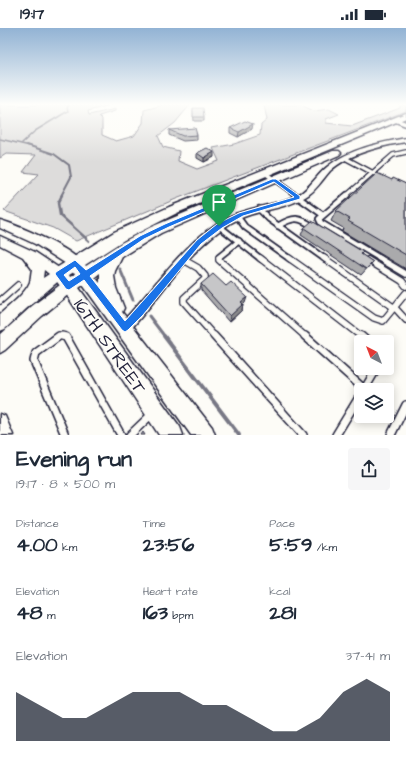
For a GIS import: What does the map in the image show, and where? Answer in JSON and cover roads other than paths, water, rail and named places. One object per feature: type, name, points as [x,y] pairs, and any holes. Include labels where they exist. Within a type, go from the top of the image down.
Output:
[{"type":"main road","points":[[80,269],[167,225],[270,176],[386,124]]},
{"type":"main road","points":[[64,280],[146,222],[406,124]]},
{"type":"main road","points":[[123,324],[106,281],[106,274],[110,264],[126,247]]},
{"type":"main road","name":"16TH STREET","points":[[80,269],[123,324],[204,435]]},
{"type":"main road","name":"16TH STREET","points":[[64,280],[172,435]]},
{"type":"street","points":[[123,324],[140,312],[199,242],[219,226],[237,216],[298,198],[309,191],[330,168],[380,145],[406,140]]},
{"type":"street","name":"16TH STREET","points":[[0,224],[52,247],[80,269]]},
{"type":"street","name":"16TH STREET","points":[[0,240],[38,258],[64,280]]},
{"type":"street","points":[[0,324],[21,304],[36,284],[38,268],[32,258],[14,246]]},
{"type":"street","points":[[21,304],[64,280]]},
{"type":"street","points":[[0,345],[38,311],[64,280]]},
{"type":"street","points":[[0,421],[5,435]]},
{"type":"lane","points":[[406,152],[392,155],[319,219],[321,223],[406,274]]},
{"type":"lane","points":[[347,159],[378,176]]},
{"type":"lane","points":[[270,176],[323,215]]},
{"type":"lane","points":[[259,209],[278,226],[396,308],[406,320]]},
{"type":"lane","points":[[237,216],[245,227],[374,318],[383,321],[396,308],[406,293]]},
{"type":"lane","points":[[278,226],[287,219],[295,217],[321,231]]},
{"type":"lane","points":[[219,226],[359,335]]},
{"type":"lane","points":[[239,241],[221,254],[219,260],[354,383]]},
{"type":"lane","points":[[362,256],[406,286]]},
{"type":"lane","points":[[184,260],[198,268],[205,276],[204,279],[184,298],[184,302],[188,308],[302,435]]},
{"type":"lane","points":[[0,300],[18,285]]},
{"type":"lane","points":[[65,435],[34,361],[36,353],[60,336],[66,337],[121,435]]},
{"type":"lane","points":[[391,435],[406,405]]},
{"type":"lane","points":[[336,435],[354,406]]},
{"type":"lane","points":[[130,435],[155,411]]},
{"type":"waterway","points":[[22,143],[35,131],[47,124]]},
{"type":"waterway","points":[[0,139],[30,146]]},
{"type":"waterway","points":[[30,146],[54,154],[69,165],[71,177],[61,196]]},
{"type":"waterway","points":[[62,195],[58,203],[60,215],[89,241]]},
{"type":"waterway","points":[[120,269],[133,300]]},
{"type":"waterway","points":[[149,316],[165,337]]},
{"type":"waterway","points":[[164,336],[239,435]]}]
